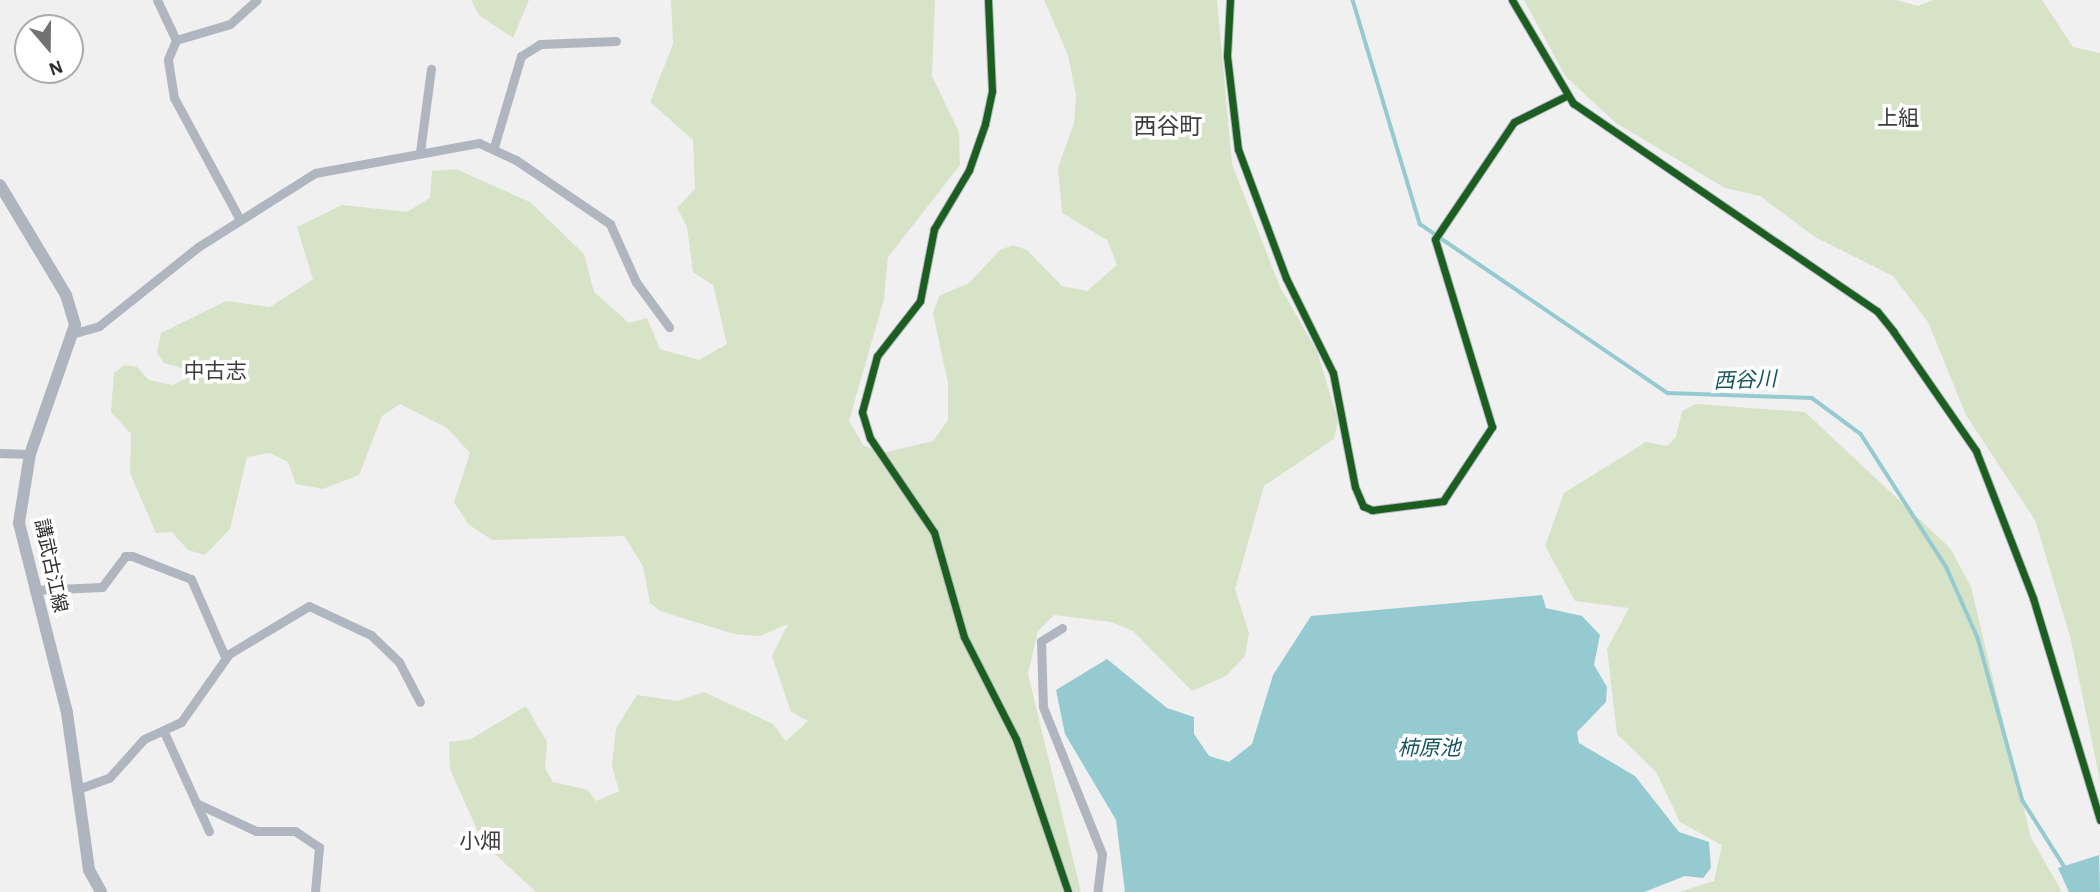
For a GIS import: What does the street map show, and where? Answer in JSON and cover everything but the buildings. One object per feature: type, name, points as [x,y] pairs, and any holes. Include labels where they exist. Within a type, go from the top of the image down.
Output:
[{"type":"main road","points":[[0,185],[66,295],[75,333]]},
{"type":"main road","name":"講武古江線","points":[[75,333],[30,454],[19,502],[34,590],[67,713],[89,870],[101,892]]},
{"type":"street","points":[[157,0],[176,40],[168,59],[174,97],[239,218]]},
{"type":"street","points":[[176,40],[230,24],[257,0]]},
{"type":"street","points":[[988,0],[992,91],[985,124],[970,170],[934,229],[920,301],[877,356],[862,412],[870,439],[934,532],[964,637],[1016,739],[1068,892]]},
{"type":"street","points":[[1230,0],[1227,56],[1238,149],[1286,278],[1333,373],[1355,487],[1372,510],[1443,500],[1492,427],[1437,236],[1514,122],[1566,96]]},
{"type":"street","points":[[1512,0],[1566,96],[1599,126],[1877,311],[1893,331],[1976,451],[2033,598],[2100,820]]},
{"type":"street","points":[[494,146],[521,55],[540,44],[617,41]]},
{"type":"street","points":[[420,152],[431,69]]},
{"type":"street","points":[[75,333],[99,326],[239,218],[315,173],[420,152],[494,146],[610,224],[636,282],[669,327]]},
{"type":"street","points":[[0,453],[30,454]]},
{"type":"street","points":[[34,590],[102,587],[125,556],[132,556],[191,579],[225,657]]},
{"type":"street","points":[[78,789],[109,778],[136,746],[164,732],[196,706],[225,657],[319,606],[385,648],[420,702]]},
{"type":"street","points":[[1062,628],[1039,650],[1043,707],[1102,854],[1097,892]]},
{"type":"street","points":[[164,732],[209,831]]},
{"type":"street","points":[[197,803],[256,831],[286,829],[307,838],[323,856],[315,892]]},
{"type":"green space","points":[[471,0],[529,0],[513,38],[479,15]]},
{"type":"green space","points":[[671,0],[935,0],[932,76],[959,132],[960,165],[888,257],[884,299],[849,421],[864,446],[887,452],[933,441],[948,420],[948,383],[933,314],[939,296],[969,283],[1000,250],[1013,245],[1027,250],[1062,286],[1087,291],[1117,265],[1107,240],[1062,213],[1058,168],[1074,123],[1076,96],[1068,55],[1044,0],[1217,0],[1232,164],[1280,287],[1317,351],[1338,420],[1334,439],[1264,486],[1235,589],[1249,633],[1245,656],[1226,676],[1192,691],[1133,631],[1111,622],[1054,615],[1038,631],[1028,674],[1081,892],[536,892],[483,843],[450,769],[449,742],[471,739],[526,706],[547,742],[545,768],[553,782],[588,790],[596,801],[619,791],[612,766],[616,728],[637,695],[678,701],[704,692],[773,724],[786,741],[808,721],[791,712],[772,656],[788,624],[760,636],[734,634],[660,611],[650,603],[643,566],[624,536],[492,540],[468,524],[454,502],[470,453],[447,428],[400,404],[382,416],[359,475],[323,489],[296,484],[288,462],[270,453],[247,457],[230,529],[205,555],[188,550],[172,532],[156,533],[130,473],[131,434],[111,412],[114,373],[124,365],[137,367],[149,380],[172,385],[199,373],[164,363],[157,353],[161,333],[226,301],[270,307],[313,279],[297,227],[342,205],[407,212],[430,198],[432,171],[456,169],[530,202],[584,254],[594,292],[629,323],[647,318],[660,349],[699,360],[727,344],[713,285],[693,272],[687,227],[677,208],[695,189],[693,140],[650,102],[673,44]]},
{"type":"green space","points":[[1524,0],[1896,0],[1918,6],[1933,0],[2042,0],[2073,47],[2100,53],[2100,781],[2071,640],[2035,520],[1966,415],[1928,322],[1893,276],[1815,237],[1760,196],[1725,188],[1616,123],[1566,77]]},
{"type":"green space","points":[[1696,404],[1805,412],[1950,548],[1971,587],[2031,838],[2062,892],[1679,892],[1714,881],[1722,845],[1680,822],[1656,772],[1617,734],[1607,649],[1629,608],[1575,601],[1545,546],[1564,493],[1646,442],[1667,446],[1676,437],[1682,411]]},
{"type":"water","name":"柿原池","points":[[1542,595],[1546,608],[1582,616],[1600,635],[1594,665],[1607,687],[1606,702],[1577,732],[1579,743],[1635,776],[1679,832],[1709,842],[1711,868],[1703,878],[1685,876],[1644,892],[1125,892],[1116,820],[1065,734],[1056,690],[1107,659],[1167,708],[1194,717],[1194,734],[1209,756],[1229,762],[1252,744],[1273,675],[1311,616]]},
{"type":"water","points":[[2099,855],[2100,892],[2069,892],[2058,868]]},
{"type":"waterway","name":"西谷川","points":[[1353,0],[1420,224],[1668,393],[1812,398],[1861,434],[1947,568],[1978,638],[2023,801],[2066,869]]},
{"type":"cycle path","points":[[988,0],[992,91],[985,124],[969,170],[934,229],[920,301],[877,356],[862,412],[870,438],[934,532],[964,637],[1016,739],[1068,892]]},
{"type":"cycle path","points":[[1230,0],[1227,56],[1238,149],[1286,278],[1333,373],[1355,487],[1363,506],[1372,510],[1443,501],[1492,427],[1435,239],[1514,122],[1566,96]]},
{"type":"cycle path","points":[[1512,0],[1573,103],[1877,311],[1893,331],[1976,451],[2033,598],[2100,820]]},
{"type":"district","name":"上組","points":[[1898,119]]},
{"type":"district","name":"西谷町","points":[[1168,128]]},
{"type":"district","name":"中古志","points":[[215,372]]},
{"type":"district","name":"小畑","points":[[480,842]]}]
